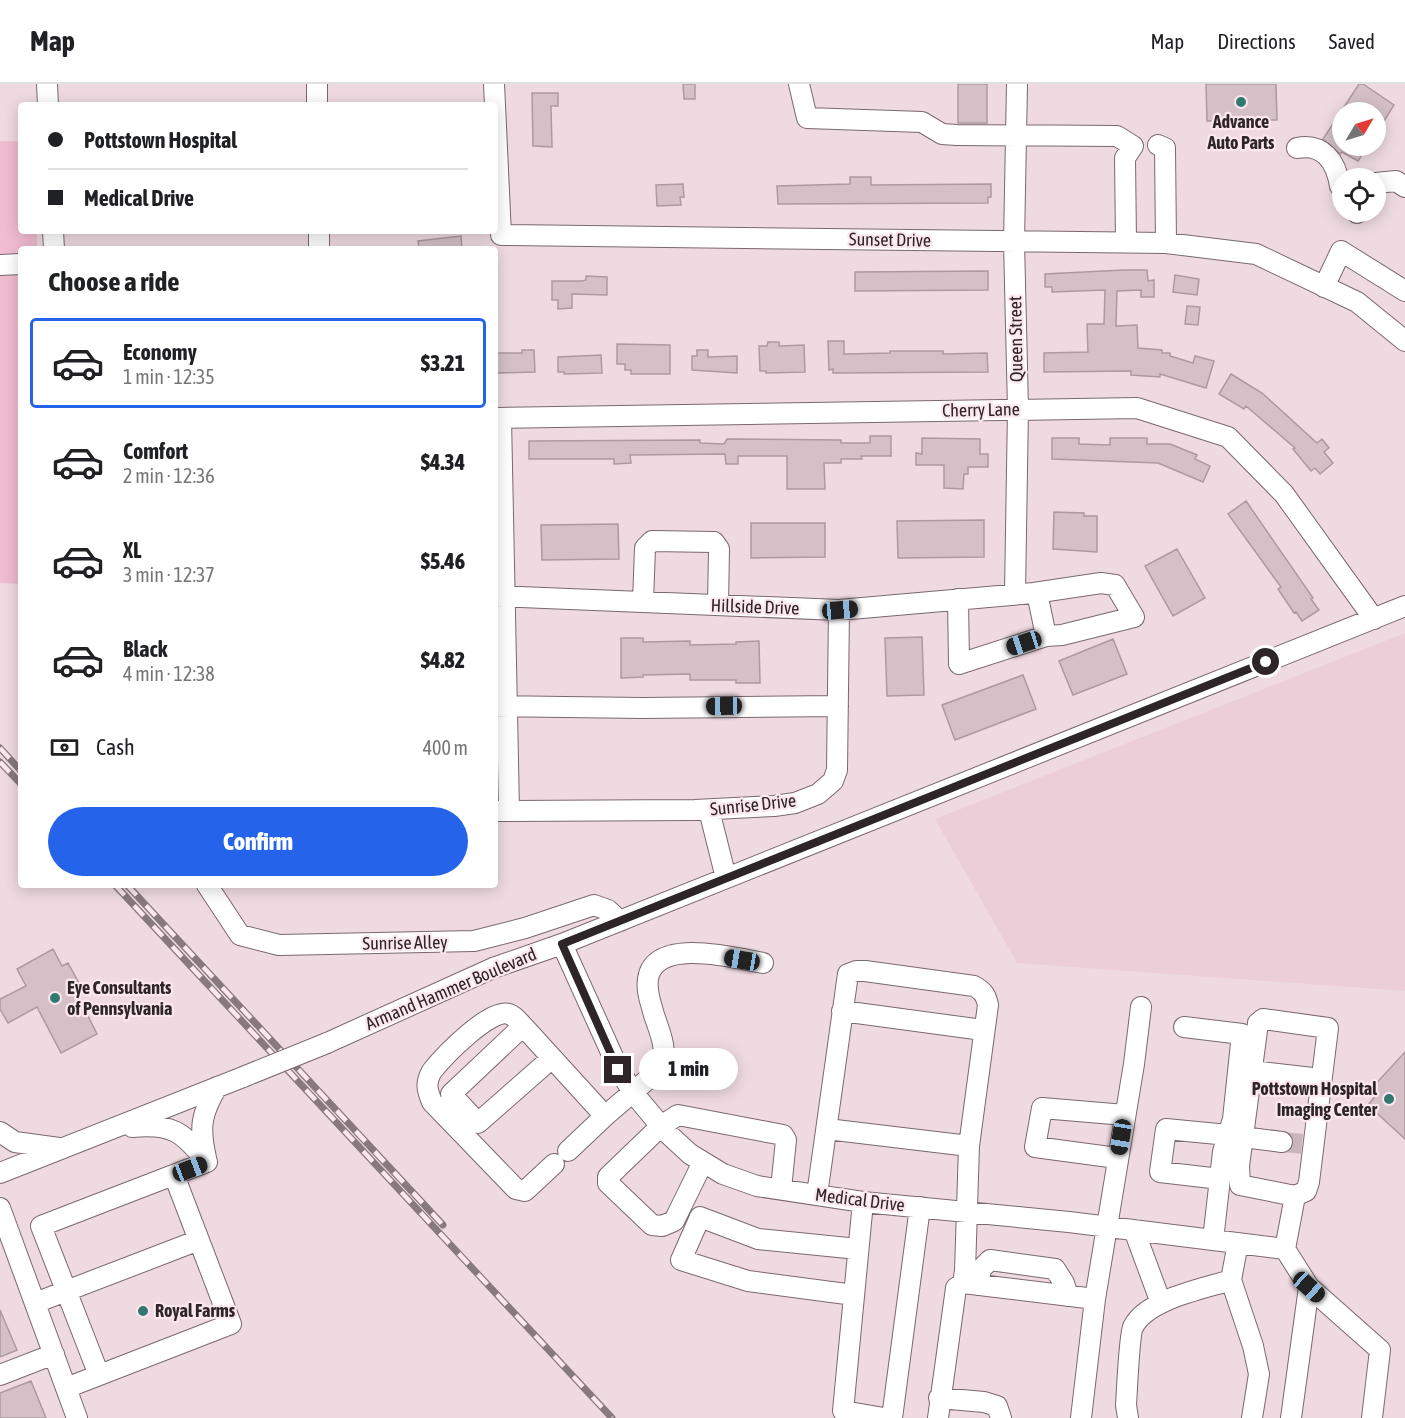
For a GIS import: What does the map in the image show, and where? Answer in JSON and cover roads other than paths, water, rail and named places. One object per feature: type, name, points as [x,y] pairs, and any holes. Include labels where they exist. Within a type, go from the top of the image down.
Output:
[{"type":"street","points":[[47,84],[48,102]]},
{"type":"street","points":[[317,84],[317,102]]},
{"type":"street","name":"Sunset Drive","points":[[495,84],[495,102]]},
{"type":"street","points":[[799,84],[807,118],[922,122],[942,134],[1117,136],[1133,147],[1125,158],[1126,242]]},
{"type":"street","name":"Queen Street","points":[[1015,593],[1018,409],[1014,242],[1017,84]]},
{"type":"street","points":[[1158,145],[1165,148],[1167,162],[1166,243]]},
{"type":"street","points":[[1297,148],[1311,145],[1322,152],[1336,168]]},
{"type":"street","points":[[1386,182],[1396,181],[1405,187]]},
{"type":"street","name":"Sunset Drive","points":[[498,223],[501,235],[1166,243],[1256,254],[1357,302],[1405,341]]},
{"type":"street","points":[[1324,287],[1341,251],[1405,291]]},
{"type":"street","points":[[0,265],[18,264]]},
{"type":"street","name":"Cherry Lane","points":[[498,418],[1137,408],[1228,437],[1284,494],[1374,619]]},
{"type":"street","points":[[498,418],[502,810]]},
{"type":"street","points":[[643,602],[645,549],[648,543],[652,541],[714,542],[719,549],[718,605]]},
{"type":"street","name":"Hillside Drive","points":[[499,596],[840,610],[1015,593],[1037,593],[1101,583],[1115,585],[1134,617],[1062,635],[1047,636]]},
{"type":"street","points":[[958,599],[959,664],[1047,636],[1037,593]]},
{"type":"street","name":"Armand Hammer Boulevard","points":[[0,1173],[327,1043],[471,978],[620,921],[1405,606]]},
{"type":"street","name":"Sunrise Drive","points":[[502,810],[710,810],[795,803],[826,788],[833,781],[837,770],[840,610]]},
{"type":"street","points":[[501,706],[642,708],[838,705]]},
{"type":"street","points":[[710,810],[726,878]]},
{"type":"street","name":"Sunrise Alley","points":[[209,888],[240,935],[279,945],[474,941],[525,928],[594,905],[608,910],[620,921]]},
{"type":"street","name":"Medical Drive","points":[[562,944],[618,1070],[661,1126],[690,1154],[723,1174],[757,1186],[863,1202],[1134,1230],[1285,1249]]},
{"type":"street","points":[[605,1116],[510,1014],[501,1013],[487,1019],[432,1071],[427,1079],[427,1089],[432,1102],[516,1189],[525,1191],[605,1116],[661,1068],[664,1048],[647,991],[651,968],[656,962],[674,955],[693,952],[764,963]]},
{"type":"street","points":[[817,1195],[848,974],[865,971],[974,986],[986,996],[988,1005],[969,1146],[966,1212],[970,1283]]},
{"type":"street","points":[[1081,1418],[1095,1299],[1134,1064],[1141,1007]]},
{"type":"street","points":[[842,1011],[983,1030]]},
{"type":"street","points":[[1184,1026],[1242,1034],[1233,1119],[1236,1136],[1240,1185],[1295,1196],[1306,1191],[1309,1182],[1308,1145],[1322,1079],[1328,1028],[1263,1019],[1258,1023],[1252,1071],[1236,1136],[1223,1152],[1213,1240]]},
{"type":"street","points":[[523,1026],[452,1094],[478,1123],[552,1058]]},
{"type":"street","points":[[1252,1071],[1322,1079]]},
{"type":"street","points":[[207,1162],[200,1132],[205,1107],[217,1087]]},
{"type":"street","points":[[1117,1158],[1035,1146],[1042,1108],[1125,1115]]},
{"type":"street","points":[[703,1162],[674,1221],[662,1226],[652,1225],[608,1183],[608,1177],[661,1126],[678,1115],[783,1135],[786,1140],[781,1189]]},
{"type":"street","points":[[111,1129],[156,1125],[187,1137],[207,1162]]},
{"type":"street","points":[[1220,1179],[1160,1172],[1166,1129],[1282,1142]]},
{"type":"street","points":[[827,1130],[969,1146]]},
{"type":"street","points":[[0,1132],[15,1142],[62,1149]]},
{"type":"street","points":[[99,1375],[41,1226],[207,1162]]},
{"type":"street","points":[[66,1388],[231,1324],[174,1175]]},
{"type":"street","points":[[1295,1196],[1285,1249],[1309,1287],[1380,1350],[1372,1418]]},
{"type":"street","points":[[863,1202],[843,1411],[884,1418]]},
{"type":"street","points":[[892,1418],[920,1207]]},
{"type":"street","points":[[0,1208],[77,1418]]},
{"type":"street","points":[[854,1295],[748,1281],[681,1260],[699,1217],[758,1239],[858,1250]]},
{"type":"street","points":[[1134,1230],[1161,1303]]},
{"type":"street","points":[[35,1303],[199,1240]]},
{"type":"street","points":[[1238,1243],[1231,1280],[1253,1346],[1259,1374],[1252,1418]]},
{"type":"street","points":[[1128,1418],[1126,1405],[1132,1328],[1149,1309],[1161,1303],[1231,1280]]},
{"type":"street","points":[[938,1418],[956,1288],[970,1283],[1095,1299]]},
{"type":"street","points":[[1291,1418],[1309,1287]]},
{"type":"street","points":[[0,1375],[54,1354]]},
{"type":"street","points":[[939,1398],[984,1402],[997,1406],[1000,1418]]},
{"type":"tunnel","points":[[1282,1142],[1303,1144]]},
{"type":"railway","points":[[0,748],[18,768]]},
{"type":"railway","points":[[0,762],[18,781]]},
{"type":"railway","points":[[118,888],[612,1418]]},
{"type":"railway","points":[[130,888],[443,1225]]},
{"type":"place","name":"Advance Auto Parts","points":[[1241,102]]},
{"type":"place","name":"Eye Consultants of Pennsylvania","points":[[55,998]]},
{"type":"place","name":"Pottstown Hospital Imaging Center","points":[[1389,1099]]},
{"type":"place","name":"Royal Farms","points":[[143,1311]]}]
